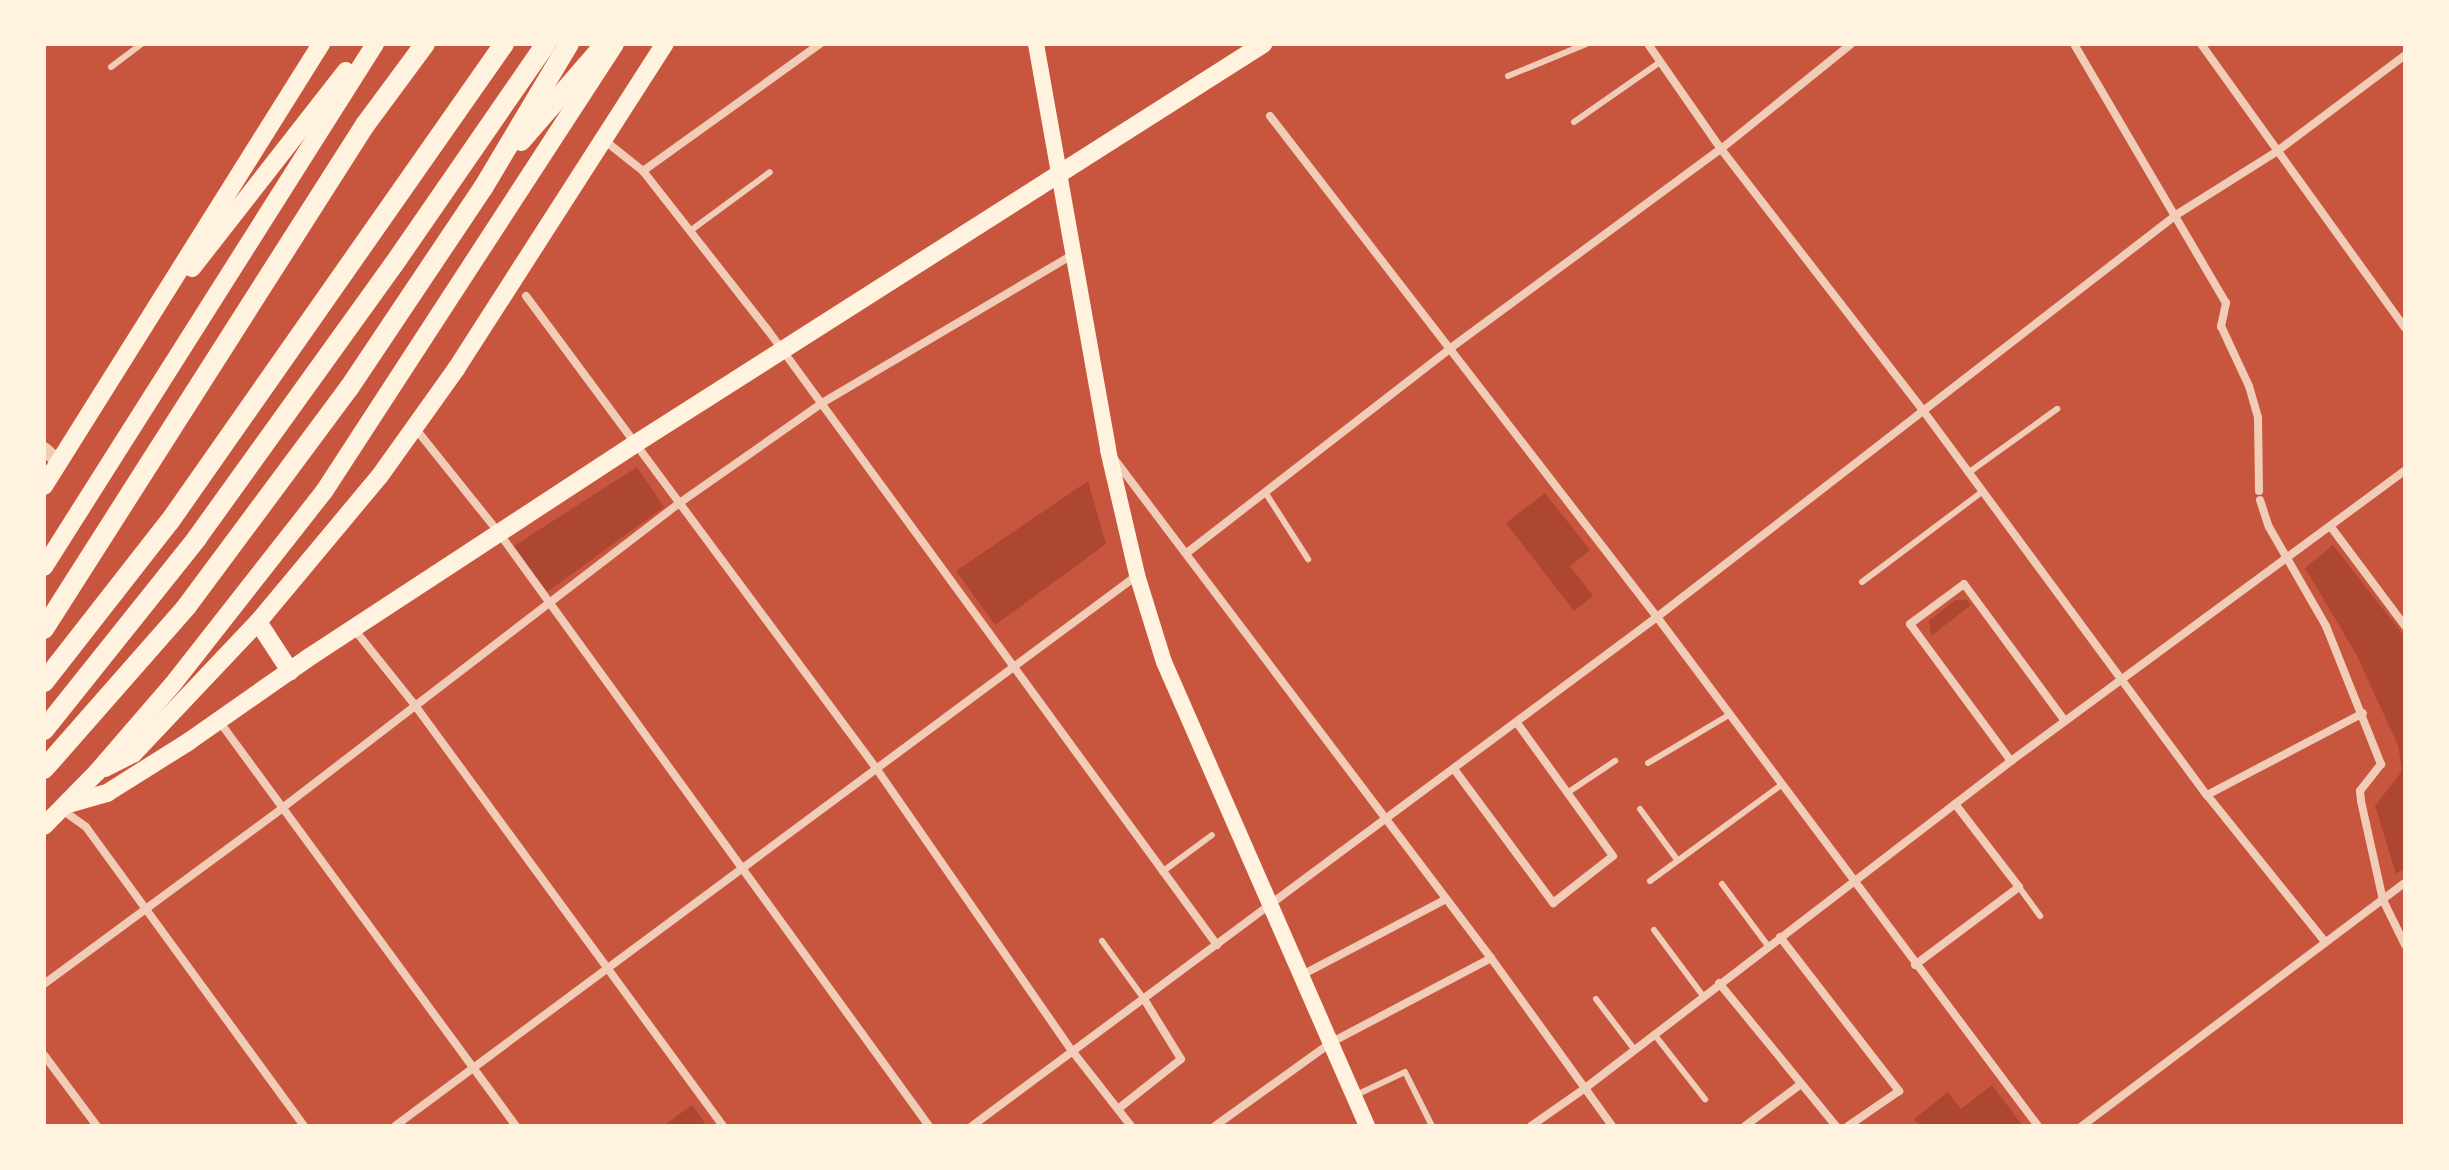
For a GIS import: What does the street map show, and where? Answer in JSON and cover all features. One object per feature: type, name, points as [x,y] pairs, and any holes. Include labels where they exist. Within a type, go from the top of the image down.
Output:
[{"type":"highway","points":[[44,629],[365,125],[425,44]]},
{"type":"highway","points":[[44,682],[170,521],[504,44]]},
{"type":"highway","points":[[44,730],[197,538],[394,264],[546,44]]},
{"type":"highway","points":[[44,769],[187,606],[349,388],[483,188],[569,44]]},
{"type":"highway","points":[[483,188],[605,44]]},
{"type":"main road","points":[[44,486],[321,44]]},
{"type":"main road","points":[[133,342],[368,44]]},
{"type":"main road","points":[[44,567],[375,44]]},
{"type":"main road","points":[[44,826],[97,772],[230,614],[351,455],[615,44]]},
{"type":"main road","points":[[97,772],[133,754],[258,622],[379,477],[456,369],[665,44]]},
{"type":"main road","points":[[1036,44],[1060,174],[1071,256],[1108,450],[1137,575],[1164,662],[1367,1126]]},
{"type":"main road","points":[[65,807],[107,793],[635,444],[1263,44]]},
{"type":"main road","points":[[258,622],[290,671]]},
{"type":"street","points":[[643,171],[820,44]]},
{"type":"street","points":[[1648,44],[1721,149],[1922,409],[2207,795],[2325,942]]},
{"type":"street","points":[[1188,552],[1448,350],[1721,149],[1851,44]]},
{"type":"street","points":[[2074,44],[2226,303],[2221,326],[2249,386],[2258,418],[2259,496],[2269,527],[2326,626],[2381,764],[2360,791],[2383,900],[2405,945]]},
{"type":"street","points":[[2201,44],[2405,328]]},
{"type":"street","points":[[972,1126],[1517,723],[2176,215],[2276,152],[2405,55]]},
{"type":"street","points":[[1270,116],[1657,617],[1852,882],[2038,1126]]},
{"type":"street","points":[[604,140],[643,171],[782,350],[1217,945]]},
{"type":"street","points":[[44,984],[281,809],[678,504],[822,403],[1071,256]]},
{"type":"street","points":[[526,296],[876,768],[1073,1052],[1131,1126]]},
{"type":"street","points":[[414,427],[499,533],[929,1126]]},
{"type":"street","points":[[44,449],[60,463]]},
{"type":"street","points":[[1108,450],[1188,552],[1491,958],[1612,1126]]},
{"type":"street","points":[[1531,1126],[1584,1089],[2011,761],[2405,471]]},
{"type":"street","points":[[2331,527],[2405,626]]},
{"type":"street","points":[[395,1126],[1137,575]]},
{"type":"street","points":[[2011,761],[1910,624],[1964,584],[2065,721]]},
{"type":"street","points":[[354,629],[414,704],[723,1126]]},
{"type":"street","points":[[2207,795],[2363,713]]},
{"type":"street","points":[[219,721],[516,1126]]},
{"type":"street","points":[[1454,769],[1553,903],[1613,856],[1517,723]]},
{"type":"street","points":[[1915,965],[2019,887],[1955,804]]},
{"type":"street","points":[[65,807],[86,827],[304,1126]]},
{"type":"street","points":[[2082,1126],[2405,883]]},
{"type":"street","points":[[1302,975],[1446,899]]},
{"type":"street","points":[[1780,937],[1899,1091],[1848,1126]]},
{"type":"street","points":[[1215,1126],[1332,1042],[1491,958]]},
{"type":"street","points":[[1719,983],[1836,1126]]},
{"type":"street","points":[[1118,1109],[1181,1059],[1144,999]]},
{"type":"street","points":[[44,1055],[97,1126]]},
{"type":"street","points":[[1745,1126],[1801,1084]]},
{"type":"lane","points":[[111,67],[141,44]]},
{"type":"lane","points":[[1508,76],[1586,44]]},
{"type":"lane","points":[[1574,122],[1660,62]]},
{"type":"lane","points":[[690,231],[770,172]]},
{"type":"lane","points":[[1968,473],[2057,409]]},
{"type":"lane","points":[[1265,492],[1308,559]]},
{"type":"lane","points":[[1862,582],[1982,492]]},
{"type":"lane","points":[[1648,763],[1729,715]]},
{"type":"lane","points":[[1567,793],[1615,761]]},
{"type":"lane","points":[[1650,881],[1781,785]]},
{"type":"lane","points":[[1640,809],[1678,861]]},
{"type":"lane","points":[[1162,872],[1212,835]]},
{"type":"lane","points":[[1722,884],[1768,946]]},
{"type":"lane","points":[[2019,887],[2040,916]]},
{"type":"lane","points":[[1654,930],[1703,996]]},
{"type":"lane","points":[[1102,941],[1144,999]]},
{"type":"lane","points":[[1596,999],[1634,1049]]},
{"type":"lane","points":[[1654,1034],[1705,1099]]},
{"type":"lane","points":[[1354,1096],[1405,1072],[1432,1126]]},
{"type":"shaded area","points":[[637,467],[664,507],[547,592],[514,546]]},
{"type":"shaded area","points":[[1088,481],[1106,544],[995,625],[956,571]]},
{"type":"shaded area","points":[[1545,493],[1590,550],[1570,566],[1593,596],[1574,611],[1506,523]]},
{"type":"shaded area","points":[[2333,545],[2405,637],[2405,867],[2396,874],[2375,806],[2402,771],[2398,745],[2356,654],[2305,568]]},
{"type":"shaded area","points":[[1955,600],[1967,600],[1971,605],[1931,636],[1929,621]]},
{"type":"shaded area","points":[[1992,1085],[2023,1126],[1920,1126],[1914,1119],[1948,1092],[1961,1109]]},
{"type":"shaded area","points":[[692,1105],[707,1126],[663,1126]]}]
